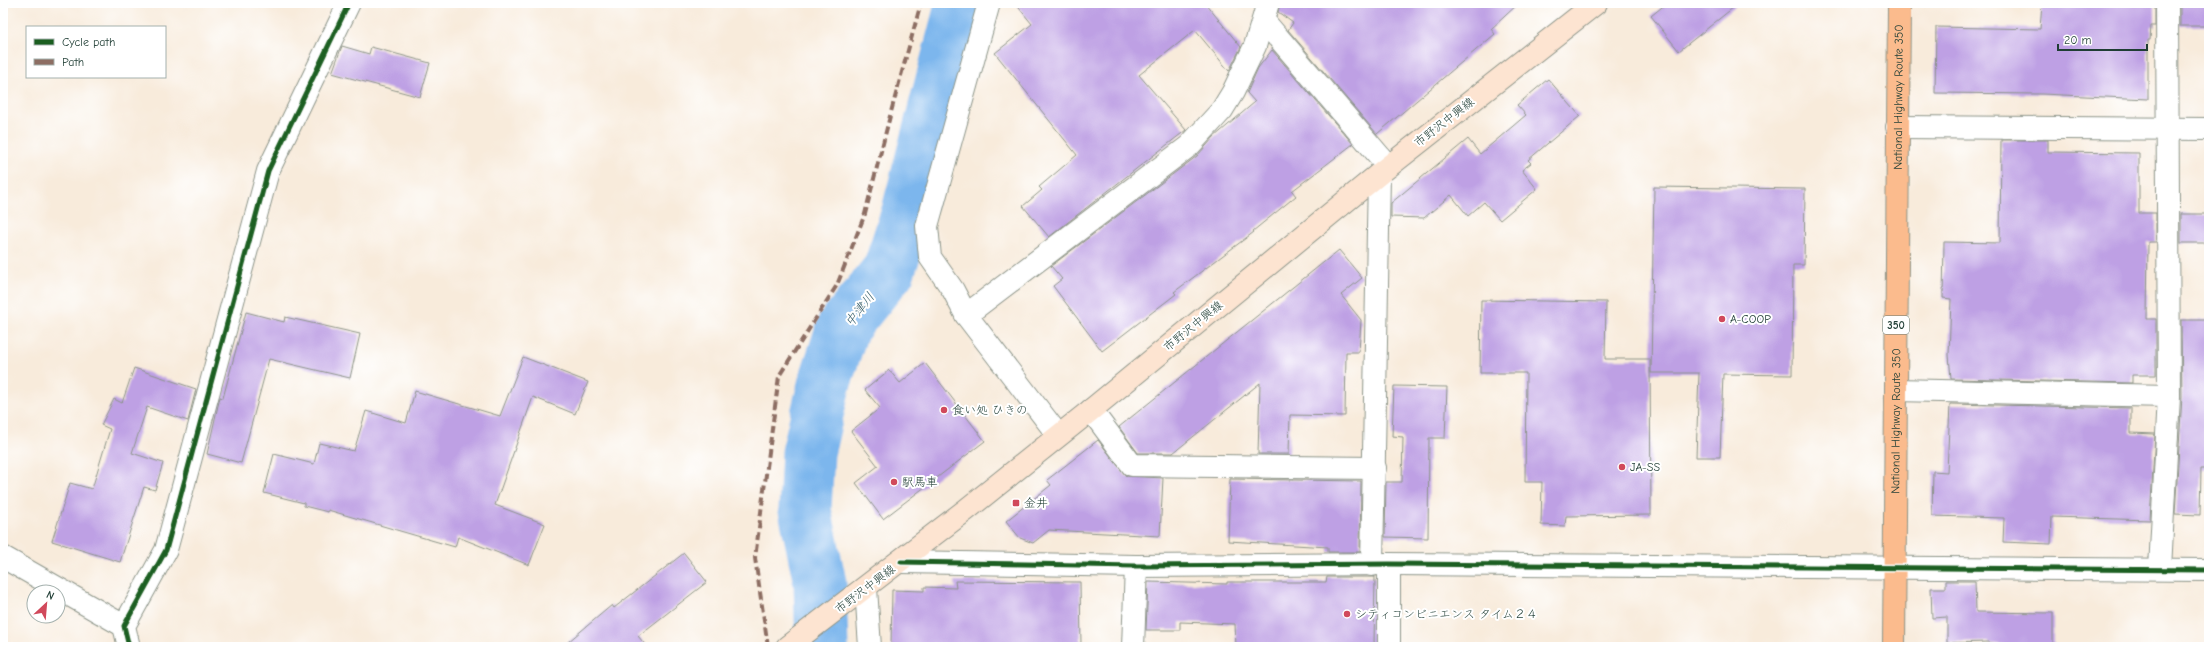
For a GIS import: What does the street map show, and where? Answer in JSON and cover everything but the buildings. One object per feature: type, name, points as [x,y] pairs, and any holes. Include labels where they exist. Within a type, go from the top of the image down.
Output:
[{"type":"highway","name":"National Highway Route 350","points":[[1894,647],[1899,3]]},
{"type":"main road","name":"市野沢中興線","points":[[788,647],[901,562],[1058,435],[1092,410],[1383,170],[1596,3]]},
{"type":"street","points":[[128,647],[124,626],[166,550],[268,171],[349,3]]},
{"type":"street","points":[[989,3],[927,226],[930,257],[953,290],[966,315],[1058,435]]},
{"type":"street","points":[[2160,569],[2169,396],[2167,3]]},
{"type":"street","points":[[966,315],[1189,146],[1222,110],[1255,46],[1266,12]]},
{"type":"street","points":[[1266,12],[1383,170],[1375,468],[1380,565],[1389,647]]},
{"type":"street","points":[[1897,127],[2209,129]]},
{"type":"street","points":[[1896,390],[2169,396]]},
{"type":"street","points":[[1092,410],[1132,465],[1375,468]]},
{"type":"street","points":[[3,557],[124,626]]},
{"type":"street","points":[[901,562],[1136,566],[1894,566],[2209,570]]},
{"type":"street","points":[[1133,647],[1136,566]]},
{"type":"street","points":[[866,588],[870,647]]},
{"type":"waterway","name":"中津川","points":[[822,647],[820,583],[805,510],[808,453],[824,385],[843,327],[889,270],[908,211],[962,3]]},
{"type":"marked path","points":[[768,647],[755,558],[779,376],[837,285],[865,214],[921,3]]},
{"type":"cycle path","points":[[129,647],[124,626],[166,550],[268,171],[349,3]]},
{"type":"cycle path","points":[[901,562],[1136,566],[1389,564],[2209,570]]},
{"type":"place","name":"A-COOP","points":[[1722,319]]},
{"type":"place","name":"食い処 ひきの","points":[[944,410]]},
{"type":"place","name":"JA-SS","points":[[1622,467]]},
{"type":"place","name":"駅馬車","points":[[894,482]]},
{"type":"place","name":"金井","points":[[1016,503]]},
{"type":"place","name":"シティコンビニエンス タイム２４","points":[[1347,614]]}]
